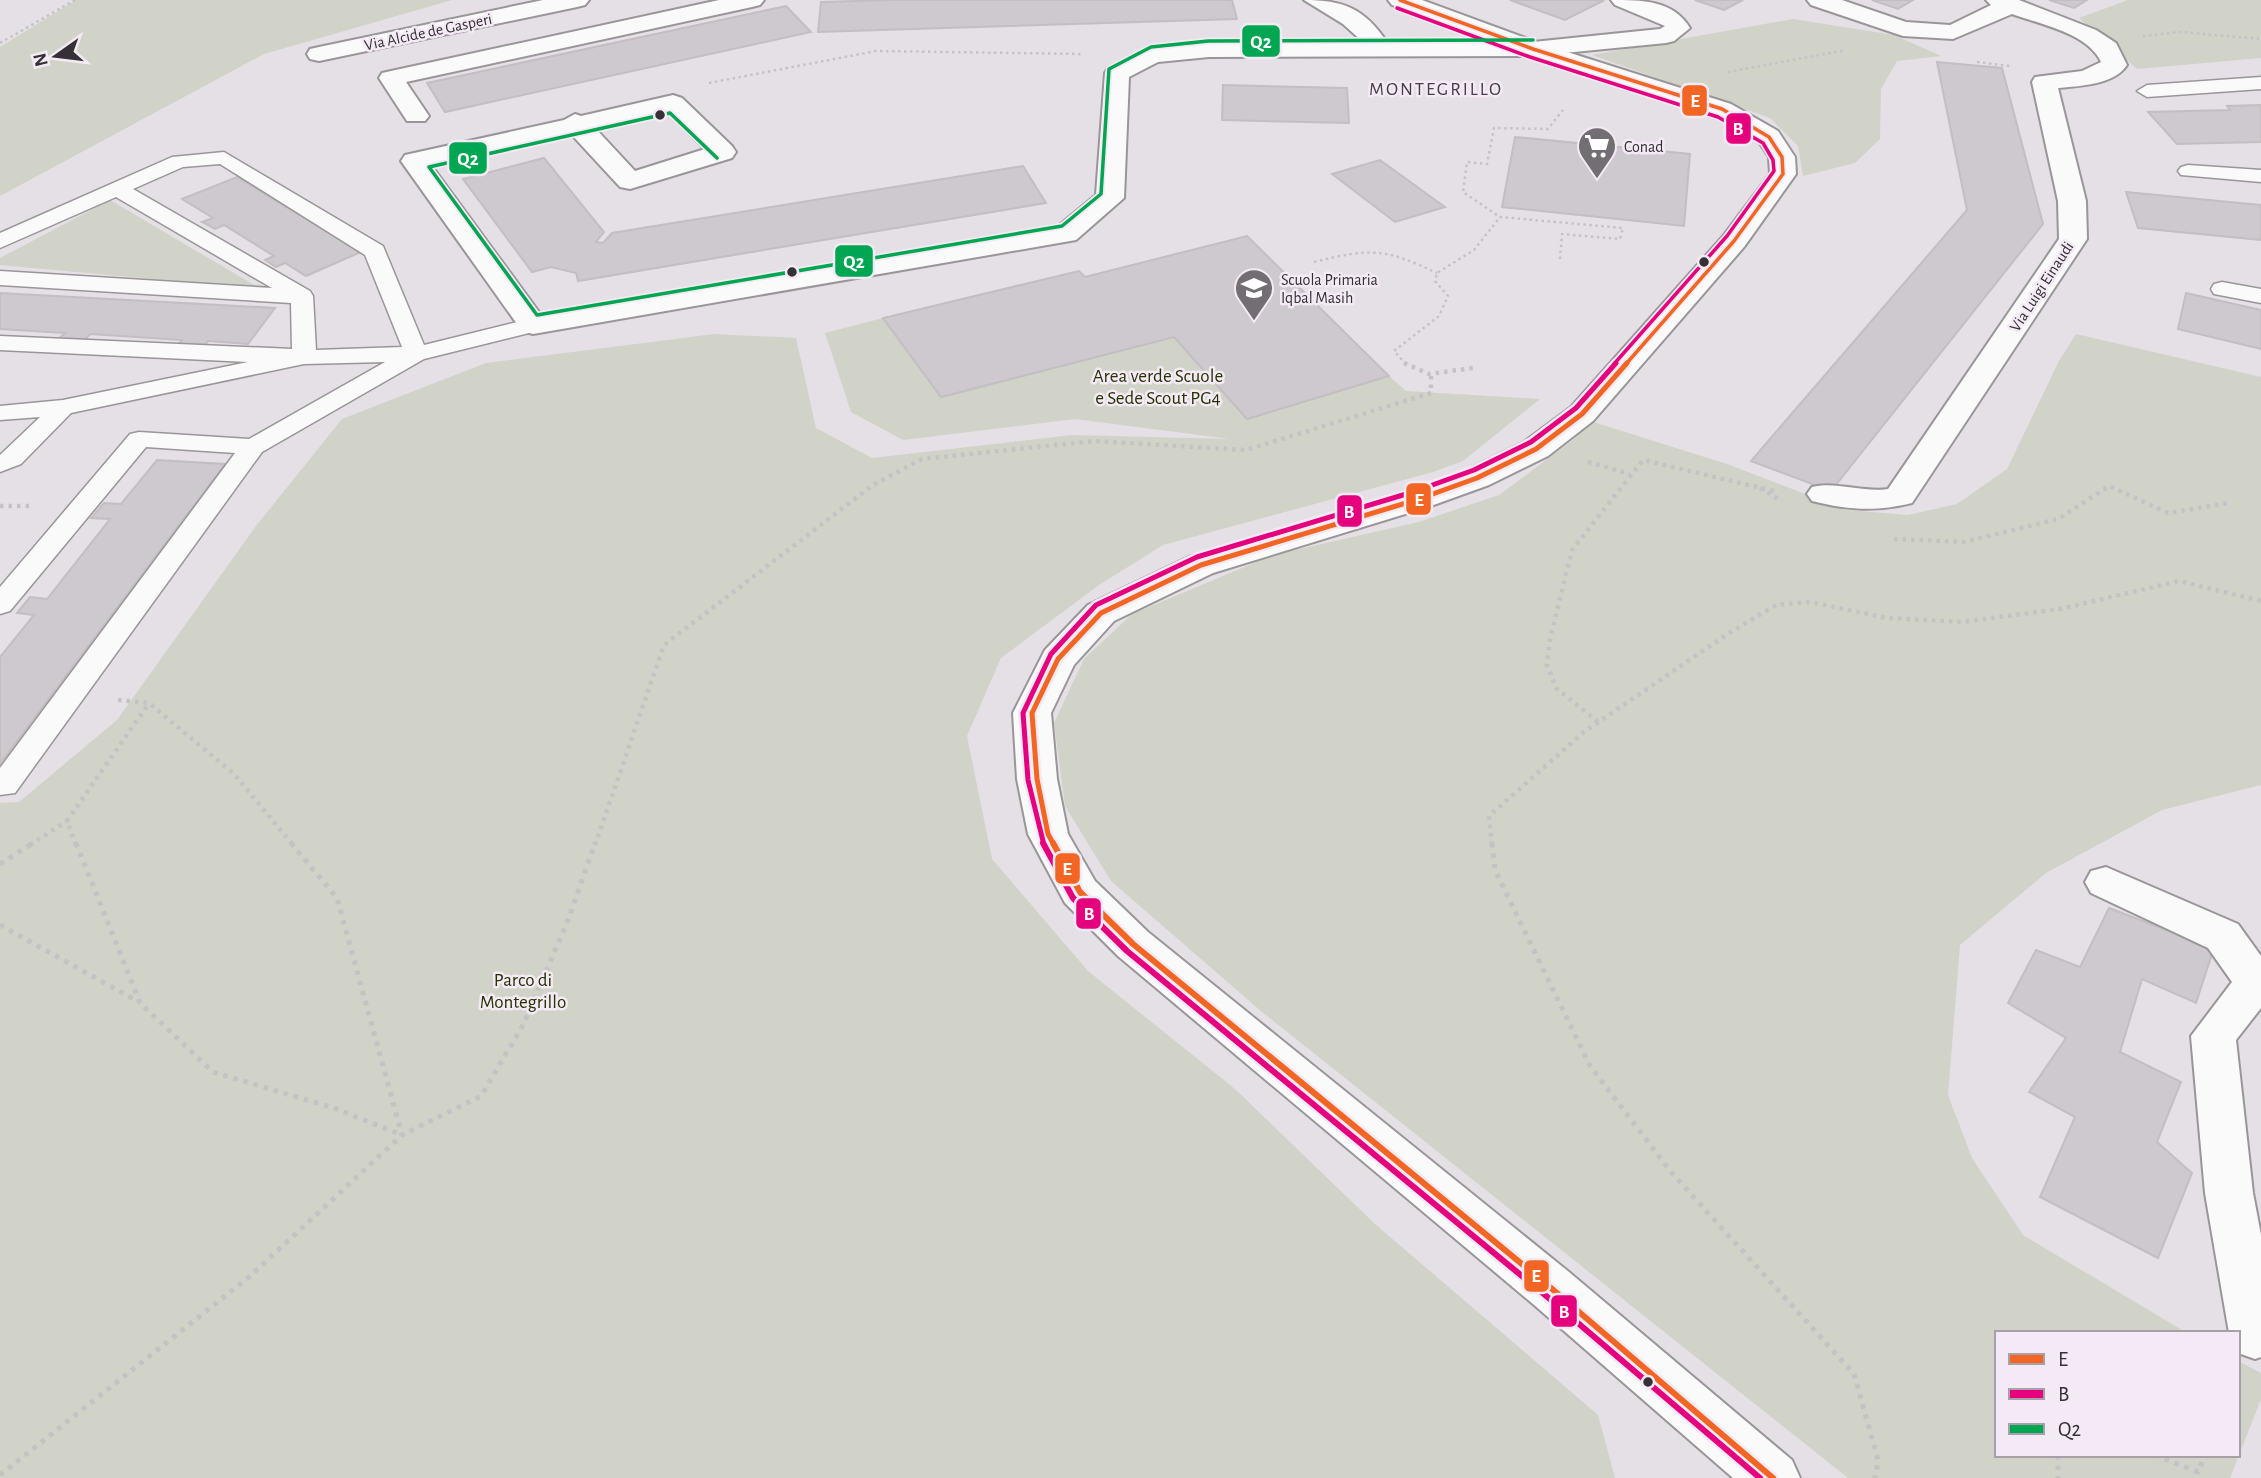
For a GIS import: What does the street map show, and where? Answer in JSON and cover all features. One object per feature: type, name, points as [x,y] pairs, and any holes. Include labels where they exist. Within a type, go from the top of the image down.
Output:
[{"type":"street","name":"Via Alcide de Gasperi","points":[[319,54],[577,0]]},
{"type":"street","points":[[416,116],[391,78],[751,0]]},
{"type":"street","points":[[1316,0],[1339,11],[1372,35],[1379,49]]},
{"type":"street","points":[[1400,0],[1533,49],[1722,109],[1769,137],[1782,156],[1783,174],[1734,241],[1582,414],[1536,449],[1477,478],[1416,500],[1201,565],[1101,613],[1058,659],[1032,713],[1037,779],[1048,834],[1080,892],[1133,944],[1551,1288],[1773,1478]]},
{"type":"street","points":[[575,122],[630,181],[723,152],[673,103],[575,122],[414,161],[533,325],[1066,234],[1110,198],[1117,73],[1153,55],[1209,50],[1533,49],[1666,36],[1678,28],[1672,18],[1623,0]]},
{"type":"street","points":[[1819,0],[1903,29],[1953,32],[2005,2],[2088,35],[2107,48]]},
{"type":"street","name":"Via Luigi Einaudi","points":[[1825,494],[1855,502],[1880,502],[1900,496],[2073,239],[2072,201],[2044,82],[2087,78],[2115,65],[2107,48]]},
{"type":"street","points":[[2106,881],[2223,936],[2259,983],[2214,1036],[2229,1193],[2255,1336]]},
{"type":"lane","points":[[2147,91],[2261,83]]},
{"type":"lane","points":[[0,241],[179,162],[224,158],[375,251],[416,354]]},
{"type":"lane","points":[[2188,171],[2261,176]]},
{"type":"lane","points":[[117,189],[302,296]]},
{"type":"lane","points":[[0,278],[302,296]]},
{"type":"lane","points":[[2222,289],[2261,296]]},
{"type":"lane","points":[[302,296],[304,357]]},
{"type":"lane","points":[[0,343],[304,357],[416,354],[533,325]]},
{"type":"lane","points":[[0,784],[4,785],[253,447],[416,354]]},
{"type":"lane","points":[[0,413],[63,407],[304,357]]},
{"type":"lane","points":[[0,464],[12,459],[63,407]]},
{"type":"lane","points":[[0,605],[139,439],[253,447]]},
{"type":"path","points":[[0,43],[75,0]]},
{"type":"path","points":[[2107,48],[2122,38],[2181,32],[2261,39]]},
{"type":"path","points":[[1662,89],[1745,67],[1849,50]]},
{"type":"path","points":[[673,103],[682,88],[876,51],[1153,55]]},
{"type":"path","points":[[1971,61],[2012,66]]},
{"type":"path","points":[[1560,259],[1563,234],[1620,239],[1623,228],[1500,217],[1463,192],[1467,162],[1487,164],[1494,128],[1548,129],[1563,110]]},
{"type":"path","points":[[1473,368],[1431,376],[1403,365],[1394,351],[1439,316],[1448,296],[1435,281],[1437,273],[1475,250],[1500,217]]},
{"type":"path","points":[[1314,262],[1368,248],[1389,250],[1437,273]]},
{"type":"path","points":[[0,1475],[248,1277],[402,1135],[481,1096],[523,1025],[569,918],[664,645],[873,485],[922,459],[1094,441],[1246,450],[1431,393],[1431,376]]},
{"type":"path","points":[[1598,722],[1556,688],[1546,665],[1572,550],[1614,493],[1643,460],[1782,493],[1825,494]]},
{"type":"path","points":[[1886,539],[1964,542],[2058,519],[2109,486],[2168,513],[2229,503]]},
{"type":"path","points":[[1760,488],[1791,506]]},
{"type":"path","points":[[1875,1478],[1878,1460],[1854,1374],[1671,1172],[1590,1066],[1495,870],[1489,816],[1598,722],[1726,635],[1776,605],[1810,601],[1887,618],[1962,622],[2060,609],[2179,581],[2261,601]]},
{"type":"path","points":[[0,864],[67,821],[149,704],[234,774],[337,898],[402,1135]]},
{"type":"path","points":[[67,821],[139,1003]]},
{"type":"path","points":[[0,926],[139,1003],[213,1072],[334,1108],[402,1135]]},
{"type":"path","points":[[2058,1457],[2058,1478]]},
{"type":"path","points":[[2160,1457],[2198,1472],[2204,1457]]},
{"type":"green space","points":[[76,0],[452,0],[264,54],[0,196],[0,47]]},
{"type":"green space","points":[[2128,0],[2261,0],[2261,58],[2137,69],[2079,18]]},
{"type":"green space","points":[[1793,19],[1894,35],[1941,56],[1897,61],[1881,89],[1880,139],[1855,163],[1803,176],[1798,146],[1770,118],[1592,55]]},
{"type":"green space","points":[[110,200],[261,289],[0,265],[0,258]]},
{"type":"green space","name":"Parco di Montegrillo","points":[[883,318],[941,397],[1174,337],[1248,418],[1389,376],[1406,391],[1540,399],[1463,461],[1433,472],[1163,545],[1099,585],[1001,658],[967,736],[992,859],[1088,971],[1235,1089],[1375,1224],[1598,1415],[1615,1478],[0,1478],[0,803],[19,802],[117,720],[256,526],[342,419],[486,363],[714,334],[796,338],[816,428],[872,458],[1072,435],[1230,439],[1075,419],[903,440],[851,412],[825,333]]},
{"type":"green space","points":[[2076,334],[2261,377],[2261,785],[2162,810],[2046,873],[1960,945],[1948,1095],[1972,1158],[2023,1235],[2184,1331],[1995,1331],[1995,1457],[2238,1457],[2230,1478],[1848,1478],[1262,1012],[1111,881],[1065,806],[1054,723],[1084,659],[1132,614],[1273,555],[1419,522],[1499,495],[1573,440],[1590,421],[1727,464],[1847,510],[1908,515],[1957,504],[2007,469],[2059,361]]},
{"type":"green space","points":[[2240,1362],[2261,1373],[2261,1399],[2240,1453]]},
{"type":"building","points":[[1232,0],[1237,19],[818,32],[821,2]]},
{"type":"building","points":[[1510,0],[1600,0],[1603,1],[1565,20]]},
{"type":"building","points":[[1695,0],[1743,0],[1724,10]]},
{"type":"building","points":[[1872,0],[1913,0],[1898,9]]},
{"type":"building","points":[[2049,0],[2087,0],[2074,8]]},
{"type":"building","points":[[786,6],[811,32],[445,112],[427,83]]},
{"type":"building","points":[[1937,62],[2002,68],[2043,224],[1831,491],[1751,461],[1967,210]]},
{"type":"building","points":[[1223,85],[1347,88],[1349,123],[1222,120]]},
{"type":"building","points":[[2261,105],[2261,142],[2177,144],[2148,112],[2230,110],[2227,106]]},
{"type":"building","name":"Conad","points":[[1515,137],[1690,154],[1684,226],[1502,207]]},
{"type":"building","points":[[544,158],[604,232],[596,242],[603,243],[612,233],[1023,166],[1046,203],[578,281],[576,273],[551,267],[532,272],[463,179]]},
{"type":"building","points":[[1380,160],[1445,207],[1395,222],[1332,174]]},
{"type":"building","points":[[237,177],[361,252],[306,276],[285,263],[276,267],[265,260],[274,256],[224,225],[215,229],[202,222],[213,218],[182,199]]},
{"type":"building","points":[[2126,192],[2261,205],[2261,240],[2138,228]]},
{"type":"building","points":[[1247,236],[1389,376],[1247,419],[1174,337],[941,397],[883,318],[1079,271],[1085,277]]},
{"type":"building","points":[[0,293],[275,308],[248,344],[208,341],[203,348],[177,346],[182,340],[90,334],[84,341],[58,339],[65,333],[0,329]]},
{"type":"building","points":[[2186,293],[2261,310],[2261,349],[2178,329]]},
{"type":"building","points":[[157,460],[225,464],[0,764],[0,657],[34,615],[17,613],[30,597],[47,599],[110,519],[91,518],[104,503],[121,504]]},
{"type":"building","points":[[2109,908],[2214,948],[2196,1003],[2142,979],[2120,1052],[2181,1082],[2157,1142],[2192,1173],[2158,1258],[2040,1197],[2075,1117],[2029,1092],[2066,1038],[2008,1003],[2036,950],[2080,967]]},
{"type":"transit line","name":"E","points":[[1400,0],[1533,49],[1722,109],[1769,137],[1782,157],[1783,174],[1734,241],[1582,414],[1536,449],[1477,478],[1416,500],[1201,565],[1101,613],[1058,659],[1032,713],[1037,779],[1048,834],[1080,892],[1133,944],[1551,1288],[1773,1478]]},
{"type":"transit line","name":"B","points":[[1397,8],[1530,57],[1718,117],[1763,143],[1773,160],[1774,171],[1727,236],[1576,408],[1531,442],[1474,470],[1413,492],[1197,557],[1096,605],[1051,654],[1023,713],[1028,780],[1040,837],[1073,898],[1127,951],[1545,1295],[1760,1478]]},
{"type":"transit line","name":"Q2","points":[[717,158],[670,113],[429,167],[537,315],[1062,226],[1101,194],[1109,69],[1151,47],[1208,41],[1533,40]]},
{"type":"place","name":"Conad","points":[[1597,180]]},
{"type":"place","name":"Scuola Primaria Iqbal Masih","points":[[1254,322]]},
{"type":"district","name":"MONTEGRILLO","points":[[1436,88]]},
{"type":"park label","name":"Area verde Scuole e Sede Scout PG4","points":[[1158,386]]}]
